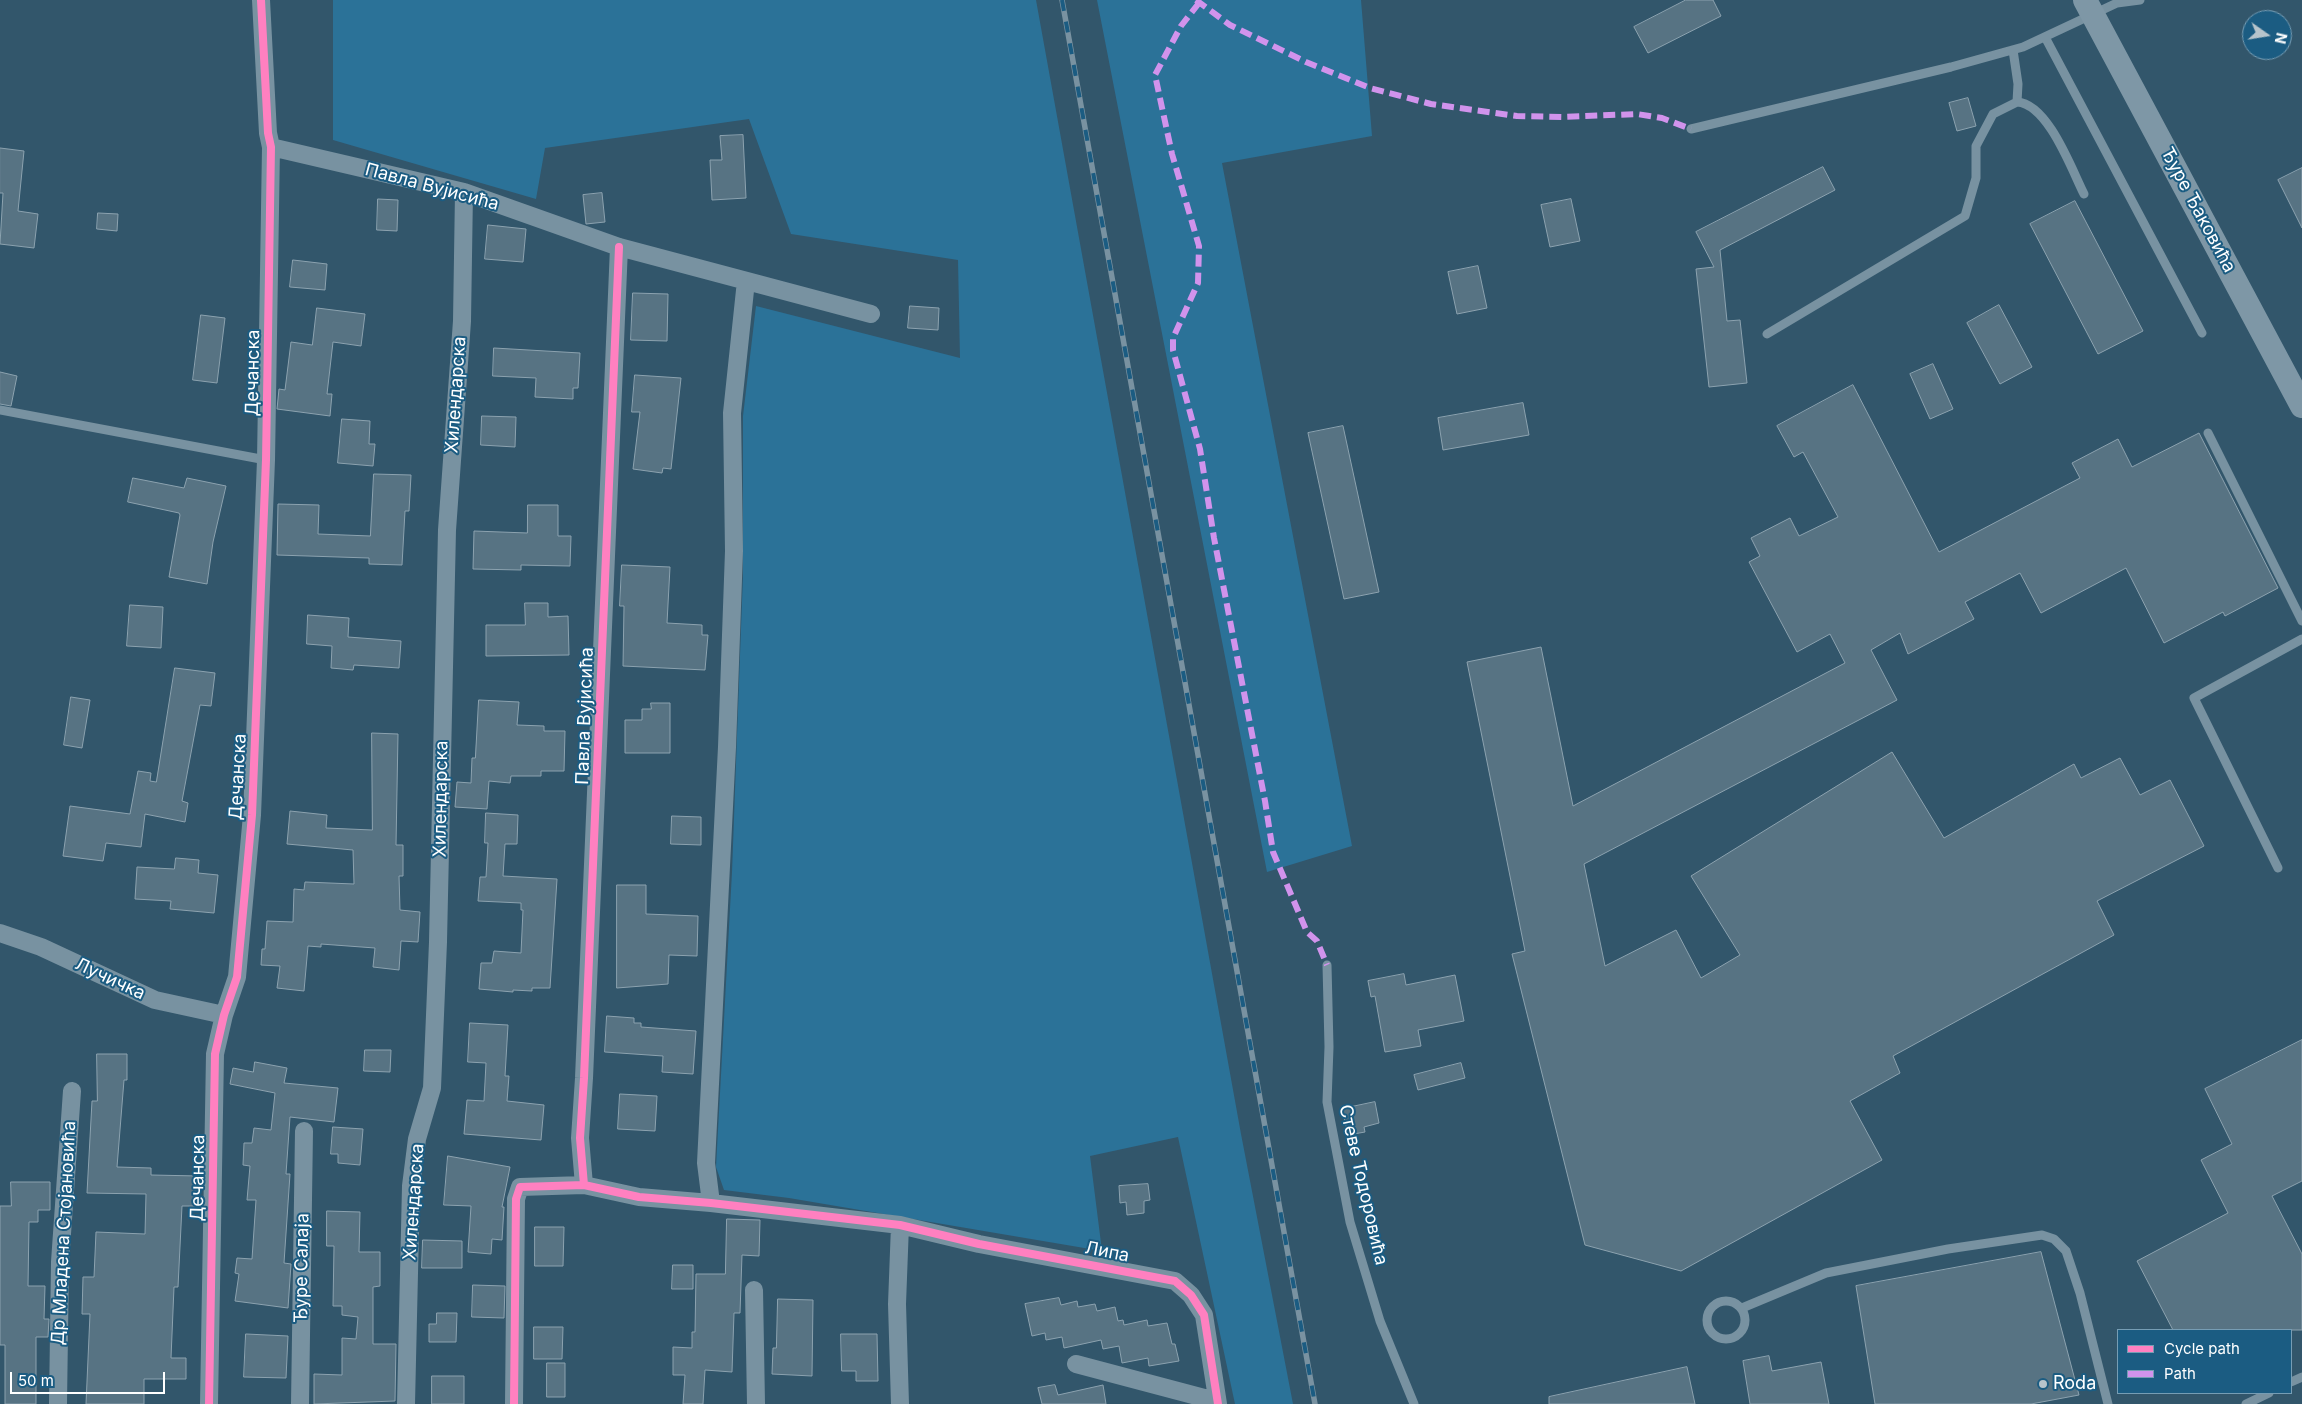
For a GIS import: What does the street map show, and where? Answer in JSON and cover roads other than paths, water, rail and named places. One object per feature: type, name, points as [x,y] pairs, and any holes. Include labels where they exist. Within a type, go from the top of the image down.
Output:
[{"type":"street","name":"Дечанска","points":[[209,1404],[215,1054],[224,1015],[239,968],[252,815],[266,460],[271,147],[268,133],[261,0]]},
{"type":"street","name":"Ђуре Ђаковића","points":[[2089,8],[2302,406]]},
{"type":"street","name":"Павла Вујисића","points":[[271,147],[464,192],[619,247],[871,314]]},
{"type":"street","name":"Хилендарска","points":[[406,1404],[411,1186],[417,1139],[432,1088],[438,942],[447,530],[462,320],[464,192]]},
{"type":"street","name":"Павла Вујисића","points":[[584,1185],[580,1138],[619,247]]},
{"type":"street","points":[[711,1203],[706,1163],[727,747],[734,551],[732,413],[746,281]]},
{"type":"street","name":"Лучичка","points":[[0,932],[41,947],[155,1000],[224,1015]]},
{"type":"street","name":"Др Младена Стојановића","points":[[58,1404],[60,1262],[72,1091]]},
{"type":"street","name":"Ђуре Салаја","points":[[300,1404],[304,1131]]},
{"type":"street","name":"Липа","points":[[514,1404],[516,1199],[520,1187],[584,1185],[621,1195],[711,1203],[900,1225],[979,1244],[1175,1281],[1191,1296],[1204,1315],[1218,1401]]},
{"type":"street","points":[[900,1225],[897,1304],[900,1404]]},
{"type":"street","points":[[754,1290],[756,1404]]},
{"type":"street","points":[[1076,1364],[1218,1401]]},
{"type":"lane","points":[[1691,129],[1951,67],[2013,50],[2045,37],[2089,8],[2140,0]]},
{"type":"lane","points":[[2045,37],[2202,333]]},
{"type":"lane","points":[[2013,50],[2018,84],[2017,102]]},
{"type":"lane","points":[[1767,334],[1965,216],[1976,178],[1976,146],[1993,114],[2017,102],[2030,106],[2045,118],[2084,194]]},
{"type":"lane","points":[[0,410],[266,460]]},
{"type":"lane","points":[[2208,433],[2302,621]]},
{"type":"lane","points":[[2278,868],[2194,698],[2302,639]]},
{"type":"lane","name":"Стеве Тодоровића","points":[[1327,964],[1329,1047],[1327,1102],[1348,1212],[1380,1321],[1414,1404]]},
{"type":"lane","points":[[1742,1308],[1745,1324],[1740,1333],[1724,1338],[1711,1331],[1708,1315],[1713,1306],[1728,1301],[1742,1308],[1826,1273],[1948,1249],[2042,1235],[2048,1236],[2061,1244],[2066,1252],[2080,1293],[2108,1404]]},
{"type":"lane","points":[[2246,1404],[2268,1394]]},
{"type":"railway","points":[[1062,0],[1315,1404]]},
{"type":"place","name":"Roda","points":[[2043,1384]]}]
